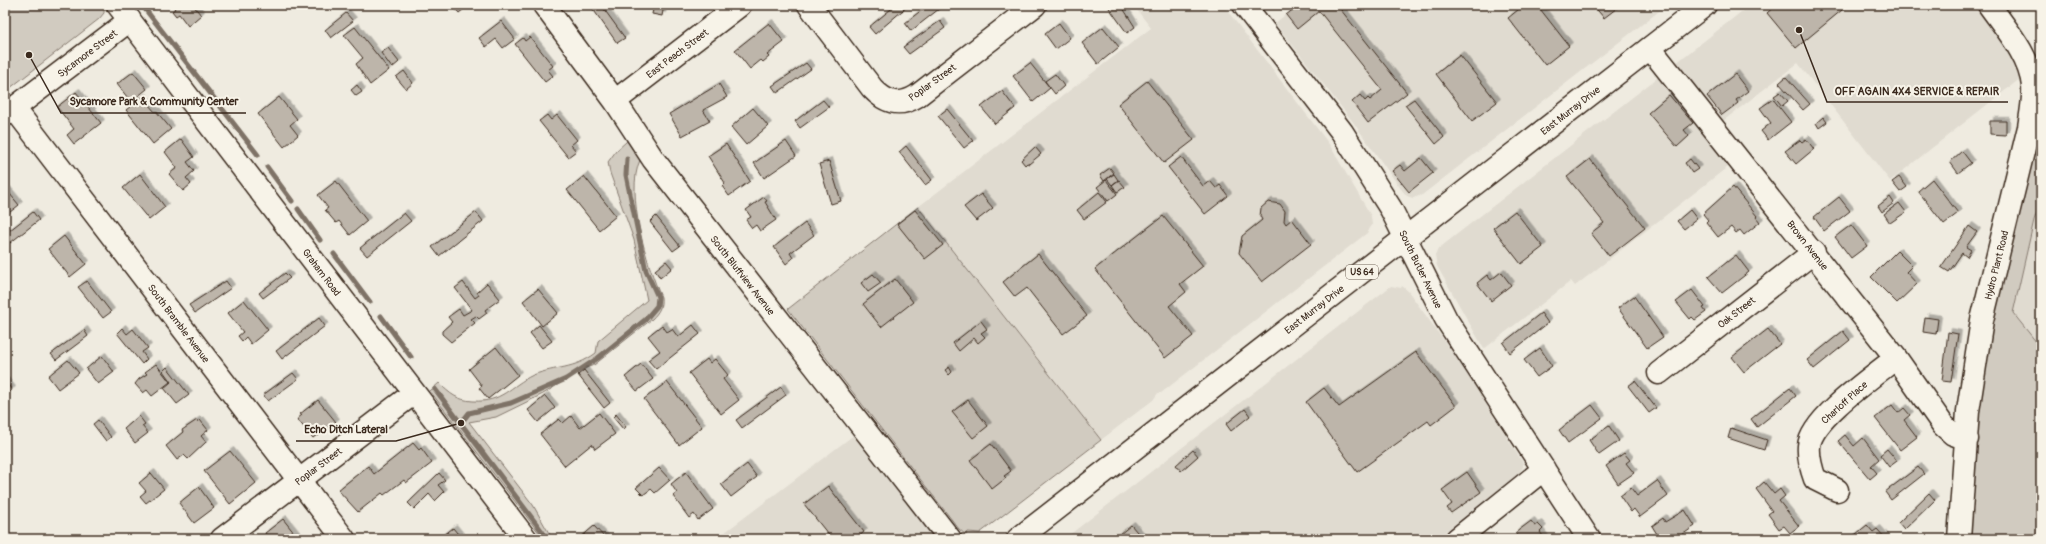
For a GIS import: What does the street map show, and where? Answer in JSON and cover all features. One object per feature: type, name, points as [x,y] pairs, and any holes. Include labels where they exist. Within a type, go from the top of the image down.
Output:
[{"type":"main road","name":"South Bluffview Avenue","points":[[544,5],[614,101],[653,159],[950,539]]},
{"type":"main road","name":"East Peach Street","points":[[614,101],[740,5]]},
{"type":"main road","name":"Poplar Street","points":[[809,5],[872,88],[884,99],[893,103],[910,100],[917,96],[1035,5]]},
{"type":"main road","name":"South Butler Avenue","points":[[1244,5],[1342,132],[1391,209],[1446,319],[1589,539]]},
{"type":"main road","name":"East Murray Drive","points":[[1018,539],[1705,5]]},
{"type":"main road","name":"Hydro Plant Road","points":[[1960,539],[1968,410],[1982,320],[2029,127],[2037,88],[2020,50],[1989,5]]},
{"type":"main road","name":"Sycamore Street","points":[[10,111],[124,12]]},
{"type":"main road","name":"Graham Road","points":[[124,12],[526,539]]},
{"type":"main road","name":"Brown Avenue","points":[[1650,48],[1814,252],[1896,358],[1943,425],[1953,434],[1967,439]]},
{"type":"main road","name":"South Bramble Avenue","points":[[10,111],[344,539]]},
{"type":"main road","name":"Oak Street","points":[[1659,372],[1814,252]]},
{"type":"main road","name":"Charloff Place","points":[[1837,490],[1815,479],[1809,462],[1809,444],[1818,426],[1832,410],[1896,358]]},
{"type":"main road","name":"Poplar Street","points":[[222,539],[414,393]]},
{"type":"main road","points":[[1456,539],[1544,469]]},
{"type":"shaded area","points":[[5,5],[104,5],[104,13],[99,19],[5,92]]},
{"type":"shaded area","points":[[1133,5],[1223,5],[1329,144],[1371,216],[1372,225],[1367,233],[1161,393],[1158,393],[1153,400],[1101,440],[918,207],[1151,28]]},
{"type":"shaded area","points":[[1298,5],[1667,5],[1422,195],[1413,198],[1407,196],[1401,189],[1353,122],[1275,23]]},
{"type":"shaded area","points":[[1750,5],[1978,5],[2015,60],[2021,78],[1890,181],[1798,63],[1723,121],[1676,63]]},
{"type":"shaded area","points":[[1661,75],[1734,162],[1575,286],[1571,281],[1484,349],[1437,266],[1435,256],[1438,249]]},
{"type":"shaded area","points":[[2041,101],[2041,201],[2034,220],[2013,313],[2041,348],[2041,539],[1969,539],[1977,392]]},
{"type":"shaded area","points":[[627,141],[640,160],[636,174],[636,209],[644,248],[661,297],[661,304],[658,312],[652,319],[594,365],[583,369],[543,394],[496,417],[469,422],[533,505],[550,535],[543,538],[430,391],[439,383],[450,393],[462,399],[483,401],[499,397],[533,375],[572,365],[596,353],[598,341],[647,300],[634,240],[610,173],[608,162],[616,151]]},
{"type":"shaded area","points":[[2041,201],[2041,348],[2013,313],[2034,220]]},
{"type":"shaded area","points":[[918,207],[1101,440],[980,533],[968,532],[966,535],[959,529],[788,309]]},
{"type":"shaded area","points":[[1391,286],[1401,288],[1402,286],[1408,291],[1461,364],[1523,463],[1523,467],[1518,475],[1436,539],[1064,539]]},
{"type":"shaded area","points":[[854,435],[935,539],[716,539]]},
{"type":"building","points":[[172,5],[193,5],[201,15],[188,26],[179,14],[176,16],[172,11],[175,9]]},
{"type":"building","points":[[452,5],[469,5],[459,13]]},
{"type":"building","points":[[590,5],[601,5],[625,38],[617,43]]},
{"type":"building","points":[[654,5],[664,5],[662,16],[652,14]]},
{"type":"building","points":[[896,5],[909,5],[875,34],[869,27]]},
{"type":"building","points":[[928,5],[944,5],[911,31],[905,23]]},
{"type":"building","points":[[1107,5],[1121,5],[1135,27],[1127,33]]},
{"type":"building","points":[[1299,5],[1337,5],[1407,93],[1368,123],[1352,102],[1360,95],[1365,101],[1368,98],[1370,100],[1382,90],[1319,11],[1297,29],[1286,15]]},
{"type":"building","points":[[1524,5],[1537,5],[1569,46],[1545,65],[1508,18]]},
{"type":"building","points":[[1593,5],[1621,5],[1604,18]]},
{"type":"building","points":[[1776,5],[1848,5],[1796,48],[1767,13]]},
{"type":"building","points":[[346,13],[353,21],[331,38],[325,30]]},
{"type":"building","points":[[501,21],[515,39],[503,48],[496,39],[486,47],[479,38]]},
{"type":"building","points":[[940,21],[945,28],[909,54],[903,47]]},
{"type":"building","points":[[769,23],[784,42],[767,55],[769,57],[763,62],[761,60],[750,69],[735,50]]},
{"type":"building","points":[[1059,23],[1070,38],[1056,49],[1045,34]]},
{"type":"building","points":[[355,27],[389,70],[370,85],[356,64],[363,58],[344,35]]},
{"type":"building","points":[[1103,27],[1119,47],[1098,64],[1082,43]]},
{"type":"building","points":[[530,37],[553,66],[548,70],[553,76],[545,82],[515,44],[523,38],[525,41]]},
{"type":"building","points":[[388,48],[399,62],[392,68],[381,53]]},
{"type":"building","points":[[1460,55],[1497,102],[1472,121],[1436,74]]},
{"type":"building","points":[[806,63],[811,69],[777,93],[772,86]]},
{"type":"building","points":[[1030,63],[1050,88],[1033,102],[1013,76]]},
{"type":"building","points":[[404,71],[413,83],[406,89],[396,77]]},
{"type":"building","points":[[133,72],[147,89],[131,102],[117,84]]},
{"type":"building","points":[[1055,74],[1064,86],[1055,94],[1045,81]]},
{"type":"building","points":[[1735,74],[1748,91],[1736,100],[1738,103],[1722,115],[1707,96]]},
{"type":"building","points":[[1786,77],[1810,104],[1803,110],[1779,83]]},
{"type":"building","points":[[1147,81],[1194,140],[1164,163],[1118,104]]},
{"type":"building","points":[[719,84],[727,97],[703,110],[710,121],[682,136],[669,114]]},
{"type":"building","points":[[357,85],[362,92],[356,96],[351,90]]},
{"type":"building","points":[[1002,91],[1015,108],[995,124],[981,107]]},
{"type":"building","points":[[76,92],[101,123],[74,144],[67,135],[74,129],[57,107]]},
{"type":"building","points":[[1780,92],[1788,101],[1782,106],[1774,96]]},
{"type":"building","points":[[1669,95],[1693,123],[1684,130],[1689,136],[1677,147],[1648,113]]},
{"type":"building","points":[[142,97],[171,129],[153,144],[126,110]]},
{"type":"building","points":[[279,97],[297,119],[290,125],[298,135],[284,147],[258,114]]},
{"type":"building","points":[[1414,99],[1444,137],[1436,144],[1405,105]]},
{"type":"building","points":[[1773,99],[1791,122],[1768,140],[1761,131],[1771,123],[1760,108]]},
{"type":"building","points":[[823,100],[829,107],[800,128],[795,121]]},
{"type":"building","points":[[753,108],[768,126],[746,145],[731,127]]},
{"type":"building","points":[[947,109],[973,141],[964,148],[938,116]]},
{"type":"building","points":[[547,115],[551,120],[557,115],[577,140],[571,145],[576,151],[568,157],[539,121]]},
{"type":"building","points":[[1823,117],[1827,122],[1819,128],[1816,123]]},
{"type":"building","points":[[1990,121],[2006,121],[2006,135],[1990,134]]},
{"type":"building","points":[[181,139],[194,157],[187,162],[194,171],[186,178],[191,184],[183,191],[169,174],[177,168],[165,152]]},
{"type":"building","points":[[1806,139],[1814,149],[1796,164],[1785,151],[1800,140],[1802,142]]},
{"type":"building","points":[[786,141],[796,156],[764,178],[754,163]]},
{"type":"building","points":[[726,144],[750,181],[729,196],[722,186],[725,183],[708,156]]},
{"type":"building","points":[[906,146],[932,180],[925,185],[899,152]]},
{"type":"building","points":[[1035,147],[1041,154],[1029,164],[1027,163],[1025,165],[1021,160]]},
{"type":"building","points":[[1962,151],[1971,163],[1958,173],[1950,162]]},
{"type":"building","points":[[1181,157],[1203,186],[1210,181],[1216,188],[1220,185],[1228,196],[1205,214],[1168,167]]},
{"type":"building","points":[[1421,158],[1433,173],[1409,192],[1392,171],[1400,165],[1405,171]]},
{"type":"building","points":[[1590,159],[1645,228],[1609,256],[1591,233],[1604,223],[1567,177]]},
{"type":"building","points":[[1690,159],[1698,169],[1692,173],[1685,163]]},
{"type":"building","points":[[829,161],[841,201],[831,204],[819,164]]},
{"type":"building","points":[[1110,168],[1114,173],[1104,181],[1100,175]]},
{"type":"building","points":[[140,174],[165,207],[149,220],[123,188]]},
{"type":"building","points":[[1114,174],[1118,180],[1112,185],[1107,179]]},
{"type":"building","points":[[584,176],[616,216],[599,230],[567,190]]},
{"type":"building","points":[[1899,177],[1907,187],[1900,192],[1892,182]]},
{"type":"building","points":[[1932,179],[1958,213],[1944,224],[1918,191]]},
{"type":"building","points":[[1106,180],[1117,194],[1108,201],[1097,187]]},
{"type":"building","points":[[1119,180],[1125,187],[1117,192],[1112,185]]},
{"type":"building","points":[[336,181],[367,221],[350,235],[339,221],[336,223],[325,210],[328,208],[318,195]]},
{"type":"building","points":[[1733,187],[1757,216],[1756,217],[1760,222],[1744,235],[1740,230],[1736,233],[1731,227],[1718,237],[1706,222],[1708,220],[1703,214]]},
{"type":"building","points":[[5,188],[19,205],[5,216]]},
{"type":"building","points":[[1099,192],[1107,202],[1084,219],[1077,210]]},
{"type":"building","points":[[981,194],[993,208],[976,221],[964,207]]},
{"type":"building","points":[[764,197],[767,201],[765,202],[776,220],[760,231],[756,225],[752,228],[746,220],[751,217],[746,210]]},
{"type":"building","points":[[1839,197],[1850,211],[1824,231],[1814,217]]},
{"type":"building","points":[[1890,197],[1894,203],[1882,212],[1878,206]]},
{"type":"building","points":[[1268,202],[1280,204],[1285,211],[1284,221],[1286,224],[1292,219],[1311,244],[1262,282],[1239,253],[1242,236],[1262,220],[1260,216],[1261,208]]},
{"type":"building","points":[[1899,203],[1906,212],[1890,223],[1884,214]]},
{"type":"building","points":[[915,210],[943,245],[925,259],[897,224]]},
{"type":"building","points":[[1690,210],[1697,219],[1684,229],[1677,221]]},
{"type":"building","points":[[1515,211],[1543,247],[1521,264],[1493,228]]},
{"type":"building","points":[[33,212],[39,220],[10,243],[5,234]]},
{"type":"building","points":[[476,212],[483,221],[439,256],[432,247]]},
{"type":"building","points":[[404,213],[411,221],[367,256],[360,248]]},
{"type":"building","points":[[656,216],[680,246],[673,251],[650,222]]},
{"type":"building","points":[[1163,216],[1203,266],[1180,284],[1186,292],[1169,306],[1193,336],[1165,358],[1095,269]]},
{"type":"building","points":[[805,223],[814,235],[790,253],[793,258],[786,264],[774,247]]},
{"type":"building","points":[[1851,225],[1867,246],[1851,258],[1835,237]]},
{"type":"building","points":[[1969,226],[1977,232],[1966,247],[1971,250],[1967,257],[1962,253],[1949,272],[1941,267]]},
{"type":"building","points":[[64,236],[86,264],[70,277],[48,249]]},
{"type":"building","points":[[1897,251],[1912,266],[1906,272],[1917,284],[1897,303],[1871,277]]},
{"type":"building","points":[[1038,254],[1087,316],[1063,334],[1027,288],[1015,297],[1003,282]]},
{"type":"building","points":[[1736,255],[1749,272],[1722,293],[1708,277]]},
{"type":"building","points":[[666,261],[672,268],[660,278],[655,270]]},
{"type":"building","points":[[1501,272],[1511,285],[1491,301],[1477,283],[1487,275],[1491,280]]},
{"type":"building","points":[[285,273],[290,278],[263,298],[259,293]]},
{"type":"building","points":[[873,274],[881,283],[868,292],[861,283]]},
{"type":"building","points":[[895,279],[913,302],[881,327],[863,304]]},
{"type":"building","points":[[87,281],[111,312],[103,318],[78,287]]},
{"type":"building","points":[[226,281],[231,288],[195,313],[189,305]]},
{"type":"building","points":[[463,282],[475,298],[479,295],[477,292],[487,283],[500,299],[485,310],[487,313],[479,319],[476,316],[471,319],[475,323],[451,342],[442,334],[442,331],[452,322],[448,317],[459,309],[463,315],[472,310],[455,288]]},
{"type":"building","points":[[538,289],[558,313],[542,326],[523,301]]},
{"type":"building","points":[[1692,290],[1705,307],[1703,308],[1706,312],[1695,320],[1692,317],[1690,319],[1676,302]]},
{"type":"building","points":[[1634,296],[1663,337],[1647,348],[1618,308]]},
{"type":"building","points":[[244,300],[268,330],[251,344],[246,337],[242,341],[238,336],[243,332],[228,313]]},
{"type":"building","points":[[1541,313],[1548,323],[1510,353],[1503,343]]},
{"type":"building","points":[[1925,317],[1938,319],[1936,334],[1923,332]]},
{"type":"building","points":[[319,318],[325,326],[282,359],[276,351]]},
{"type":"building","points":[[981,321],[987,329],[981,333],[985,337],[978,343],[974,338],[959,351],[953,343]]},
{"type":"building","points":[[539,325],[552,341],[542,348],[530,333]]},
{"type":"building","points":[[662,325],[667,332],[672,329],[678,337],[693,325],[700,334],[656,369],[648,360],[660,351],[648,336]]},
{"type":"building","points":[[122,328],[127,334],[133,329],[148,348],[142,352],[147,359],[142,364],[117,333]]},
{"type":"building","points":[[1768,329],[1780,344],[1744,372],[1732,357]]},
{"type":"building","points":[[84,330],[88,336],[56,360],[51,354]]},
{"type":"building","points":[[1843,331],[1850,340],[1814,369],[1807,360]]},
{"type":"building","points":[[1948,332],[1958,334],[1951,382],[1942,381]]},
{"type":"building","points":[[496,347],[518,375],[488,399],[479,388],[482,386],[469,369]]},
{"type":"building","points":[[1540,348],[1552,366],[1537,377],[1524,360]]},
{"type":"building","points":[[1416,352],[1456,406],[1431,425],[1428,421],[1357,472],[1306,402],[1324,388],[1339,407]]},
{"type":"building","points":[[102,356],[114,372],[98,384],[86,369]]},
{"type":"building","points":[[707,359],[710,363],[715,359],[728,375],[723,379],[739,400],[721,414],[689,373]]},
{"type":"building","points":[[68,360],[79,373],[58,389],[48,376]]},
{"type":"building","points":[[156,364],[170,382],[152,396],[147,390],[143,393],[135,384],[139,379],[147,374],[145,372]]},
{"type":"building","points":[[641,364],[653,379],[637,391],[625,377]]},
{"type":"building","points":[[167,367],[189,395],[177,404],[164,388],[171,382],[163,371]]},
{"type":"building","points":[[949,367],[952,372],[949,375],[945,370]]},
{"type":"building","points":[[584,370],[610,403],[604,408],[578,375]]},
{"type":"building","points":[[293,373],[298,379],[268,401],[263,395]]},
{"type":"building","points":[[5,381],[12,390],[5,395]]},
{"type":"building","points":[[1635,381],[1656,408],[1649,413],[1628,386]]},
{"type":"building","points":[[667,382],[702,427],[679,445],[644,399]]},
{"type":"building","points":[[781,387],[786,395],[742,428],[736,420]]},
{"type":"building","points":[[1790,388],[1796,396],[1757,427],[1751,419]]},
{"type":"building","points":[[545,396],[555,408],[538,422],[528,410]]},
{"type":"building","points":[[318,400],[336,422],[318,436],[317,435],[313,438],[297,419],[302,415],[300,414]]},
{"type":"building","points":[[968,400],[988,426],[973,438],[952,412]]},
{"type":"building","points":[[1592,405],[1602,418],[1568,443],[1559,430]]},
{"type":"building","points":[[1892,405],[1898,413],[1904,408],[1910,415],[1904,420],[1917,437],[1900,450],[1875,418]]},
{"type":"building","points":[[1245,409],[1250,416],[1231,431],[1226,424]]},
{"type":"building","points":[[599,413],[615,434],[595,449],[592,444],[565,466],[540,434],[559,419],[563,423],[571,416],[580,428]]},
{"type":"building","points":[[616,414],[626,427],[623,429],[613,417]]},
{"type":"building","points":[[139,416],[145,424],[142,426],[148,433],[135,443],[124,429]]},
{"type":"building","points":[[98,420],[111,437],[106,441],[93,424]]},
{"type":"building","points":[[197,420],[198,422],[200,420],[208,430],[201,436],[206,442],[188,459],[184,455],[177,460],[166,446],[183,432],[182,430]]},
{"type":"building","points":[[1609,426],[1619,441],[1599,455],[1589,440]]},
{"type":"building","points":[[1731,428],[1767,440],[1764,450],[1728,438]]},
{"type":"building","points":[[1845,435],[1854,446],[1863,438],[1879,459],[1871,466],[1877,473],[1870,479],[1838,441]]},
{"type":"building","points":[[413,443],[419,450],[421,448],[432,463],[406,483],[404,480],[384,495],[382,493],[358,512],[338,490],[368,466],[374,474]]},
{"type":"building","points":[[991,444],[1011,471],[1004,476],[1006,478],[992,489],[970,460]]},
{"type":"building","points":[[1887,449],[1897,461],[1889,467],[1880,455]]},
{"type":"building","points":[[1193,450],[1198,456],[1181,471],[1176,465]]},
{"type":"building","points":[[230,451],[256,483],[230,504],[204,471]]},
{"type":"building","points":[[1624,453],[1630,460],[1626,463],[1634,473],[1618,484],[1606,466]]},
{"type":"building","points":[[747,464],[757,477],[731,497],[721,484]]},
{"type":"building","points":[[1918,467],[1924,474],[1891,500],[1885,492]]},
{"type":"building","points":[[659,468],[670,480],[655,493],[651,489],[643,495],[636,488]]},
{"type":"building","points":[[686,472],[713,509],[698,520],[694,514],[689,518],[673,496],[677,493],[671,484]]},
{"type":"building","points":[[1467,472],[1481,492],[1451,513],[1447,508],[1452,504],[1442,490]]},
{"type":"building","points":[[151,473],[164,489],[146,503],[140,496],[146,491],[139,483]]},
{"type":"building","points":[[439,473],[445,480],[438,485],[444,492],[435,501],[429,494],[414,509],[408,503]]},
{"type":"building","points":[[1657,481],[1668,496],[1640,517],[1634,509],[1631,512],[1620,496],[1631,488],[1637,496]]},
{"type":"building","points":[[1764,482],[1774,494],[1780,489],[1785,496],[1779,501],[1799,526],[1790,533],[1784,526],[1779,529],[1768,514],[1772,511],[1756,489]]},
{"type":"building","points":[[828,486],[864,532],[856,539],[832,539],[804,504]]},
{"type":"building","points":[[199,487],[214,508],[194,523],[179,503]]},
{"type":"building","points":[[1929,493],[1935,500],[1904,530],[1898,523]]},
{"type":"building","points":[[1685,510],[1695,526],[1676,539],[1660,539],[1652,526],[1663,518],[1665,522]]},
{"type":"building","points":[[283,519],[299,539],[264,539],[267,537],[265,533]]},
{"type":"building","points":[[1531,521],[1535,526],[1538,524],[1543,529],[1540,532],[1545,539],[1520,539],[1515,533]]},
{"type":"building","points":[[1131,525],[1143,539],[1114,539]]},
{"type":"building","points":[[1867,525],[1873,532],[1877,529],[1886,539],[1850,539]]},
{"type":"building","points":[[594,526],[606,539],[579,539]]},
{"type":"building","points":[[453,528],[462,539],[439,539]]},
{"type":"waterway","points":[[142,5],[258,155]]},
{"type":"waterway","points":[[461,423],[469,413],[511,403],[566,379],[598,358],[645,320],[657,306],[658,297],[646,271],[626,175],[627,159]]},
{"type":"waterway","points":[[267,167],[292,201]]},
{"type":"waterway","points":[[298,209],[320,240]]},
{"type":"waterway","points":[[334,254],[370,302]]},
{"type":"waterway","points":[[381,316],[411,357]]},
{"type":"waterway","points":[[435,389],[547,538]]},
{"type":"place","name":"OFF AGAIN 4X4 SERVICE & REPAIR","points":[[1799,30]]},
{"type":"place","name":"Sycamore Park & Community Center","points":[[29,55]]},
{"type":"place","name":"Echo Ditch Lateral","points":[[461,423]]}]
